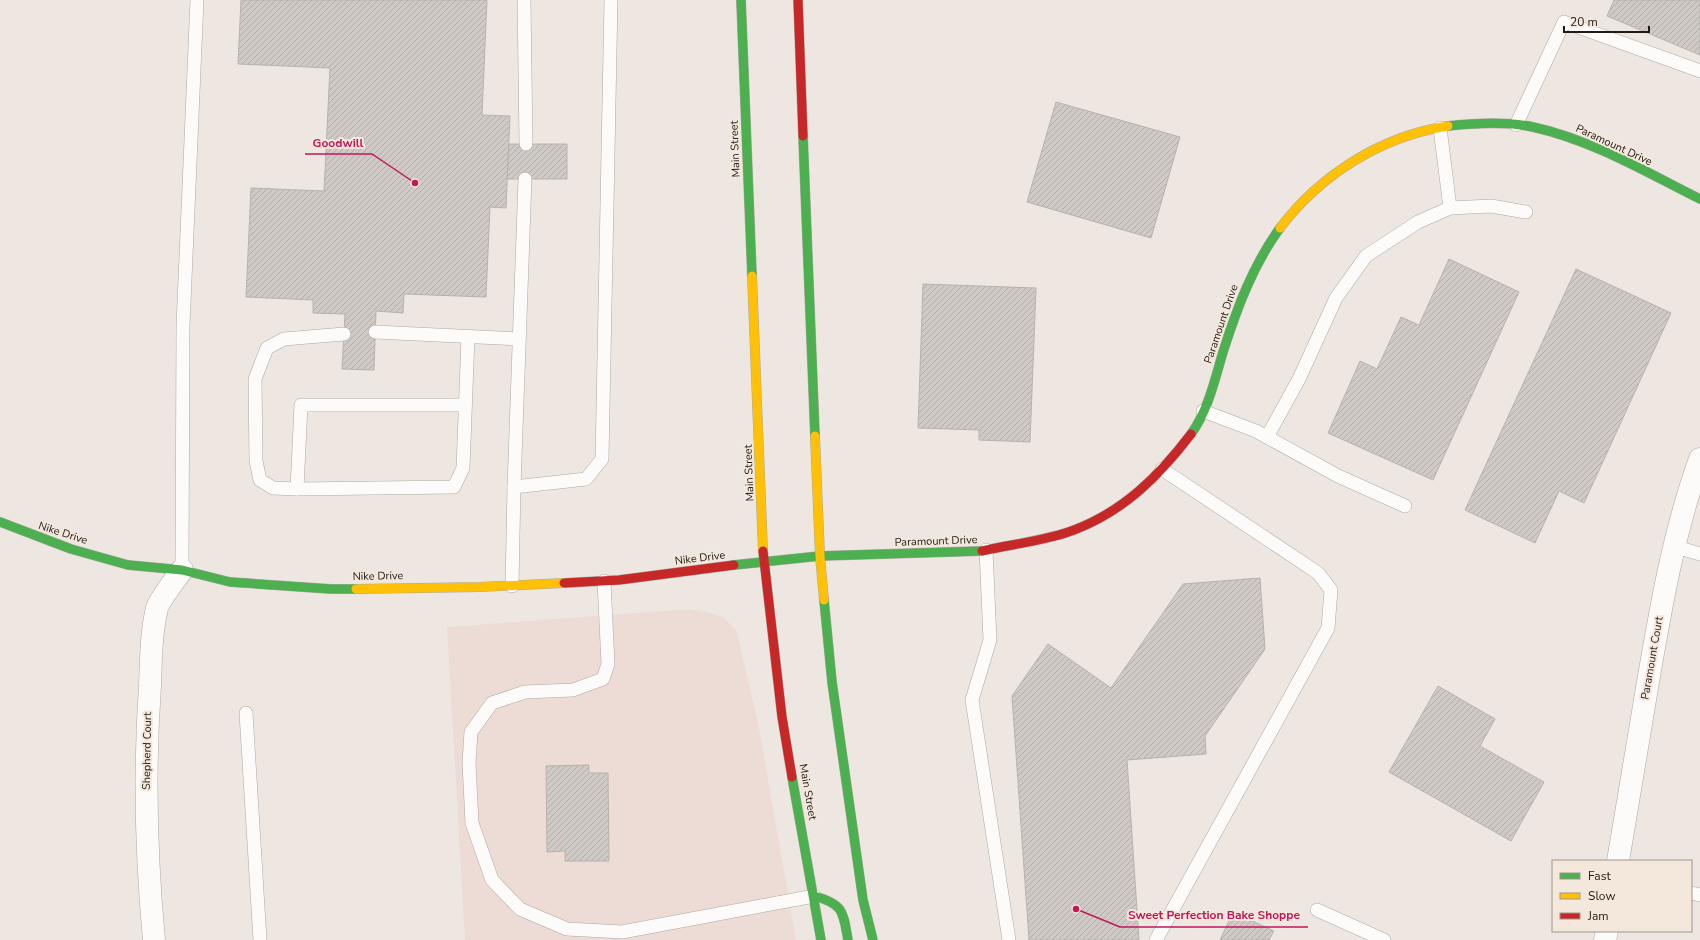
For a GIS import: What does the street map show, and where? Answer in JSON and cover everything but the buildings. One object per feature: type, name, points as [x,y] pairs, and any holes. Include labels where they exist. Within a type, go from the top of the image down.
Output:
[{"type":"street","name":"Main Street","points":[[741,0],[764,563],[782,717],[821,940]]},
{"type":"street","points":[[798,0],[820,556],[832,682],[863,900],[873,940]]},
{"type":"street","name":"Paramount Drive","points":[[764,563],[820,556],[974,552],[986,550],[1048,537],[1073,530],[1101,518],[1130,499],[1162,470],[1189,437],[1208,401],[1248,283],[1271,239],[1287,218],[1336,172],[1372,150],[1412,134],[1460,124],[1505,124],[1533,127],[1577,140],[1700,199]]},
{"type":"street","name":"Paramount Court","points":[[1618,860],[1655,642],[1673,546],[1687,496],[1700,459]]},
{"type":"street","name":"Nike Drive","points":[[0,522],[71,549],[128,565],[182,570],[230,582],[331,589],[512,586],[604,581],[715,567],[764,563]]},
{"type":"street","name":"Shepherd Court","points":[[154,940],[148,876],[146,802],[147,723],[152,643],[158,606],[182,570]]},
{"type":"street","points":[[814,896],[828,900],[844,912],[848,940]]},
{"type":"lane","points":[[182,570],[183,326],[197,0]]},
{"type":"lane","points":[[524,0],[526,144]]},
{"type":"lane","points":[[514,487],[586,479],[602,459],[611,0]]},
{"type":"lane","points":[[1516,125],[1564,22],[1700,71]]},
{"type":"lane","points":[[1440,128],[1450,208]]},
{"type":"lane","points":[[512,586],[525,179]]},
{"type":"lane","points":[[1267,437],[1299,378],[1336,298],[1366,256],[1418,222],[1450,208],[1491,206],[1526,212]]},
{"type":"lane","points":[[375,332],[519,339]]},
{"type":"lane","points":[[344,334],[284,339],[267,348],[255,379],[256,461],[260,480],[273,488],[454,487],[463,468],[468,337]]},
{"type":"lane","points":[[298,489],[301,405],[465,406]]},
{"type":"lane","points":[[1203,411],[1256,431],[1338,476],[1405,506]]},
{"type":"lane","points":[[1156,940],[1328,628],[1331,590],[1318,573],[1162,470]]},
{"type":"lane","points":[[1673,546],[1700,554]]},
{"type":"lane","points":[[986,550],[990,640],[972,700],[1009,940]]},
{"type":"lane","points":[[604,581],[608,664],[603,679],[573,690],[525,692],[492,703],[471,732],[469,763],[472,823],[492,880],[520,908],[567,929],[606,932],[622,932],[814,896]]},
{"type":"lane","points":[[246,714],[260,940]]},
{"type":"lane","points":[[1317,910],[1384,940]]},
{"type":"shaded area","points":[[690,609],[723,617],[736,630],[758,722],[796,940],[465,940],[447,627]]},
{"type":"traffic: fast","points":[[741,0],[752,276]]},
{"type":"traffic: fast","points":[[1448,126],[1501,123],[1523,125],[1555,133],[1598,148],[1700,199]]},
{"type":"traffic: fast","points":[[803,136],[815,436]]},
{"type":"traffic: fast","points":[[1191,434],[1202,415],[1214,384],[1228,336],[1240,303],[1254,272],[1270,242],[1280,228]]},
{"type":"traffic: fast","points":[[0,522],[71,549],[128,565],[182,570],[230,582],[331,589],[356,589]]},
{"type":"traffic: fast","points":[[734,565],[820,556],[982,551]]},
{"type":"traffic: fast","points":[[824,600],[832,682],[863,900],[873,940]]},
{"type":"traffic: fast","points":[[792,777],[821,940]]},
{"type":"traffic: fast","points":[[814,896],[831,902],[837,906],[845,922],[848,940]]},
{"type":"traffic: slow","points":[[1280,228],[1314,191],[1355,160],[1377,148],[1400,139],[1424,131],[1448,126]]},
{"type":"traffic: slow","points":[[752,276],[763,551]]},
{"type":"traffic: slow","points":[[815,436],[820,556],[824,600]]},
{"type":"traffic: slow","points":[[356,589],[480,587],[564,583]]},
{"type":"traffic: jam","points":[[798,0],[803,136]]},
{"type":"traffic: jam","points":[[982,551],[1063,534],[1109,513],[1139,491],[1153,478],[1191,434]]},
{"type":"traffic: jam","points":[[763,551],[782,717],[792,777]]},
{"type":"traffic: jam","points":[[564,583],[619,580],[734,565]]},
{"type":"place","name":"Goodwill","points":[[415,183]]},
{"type":"place","name":"Sweet Perfection Bake Shoppe","points":[[1076,909]]}]
